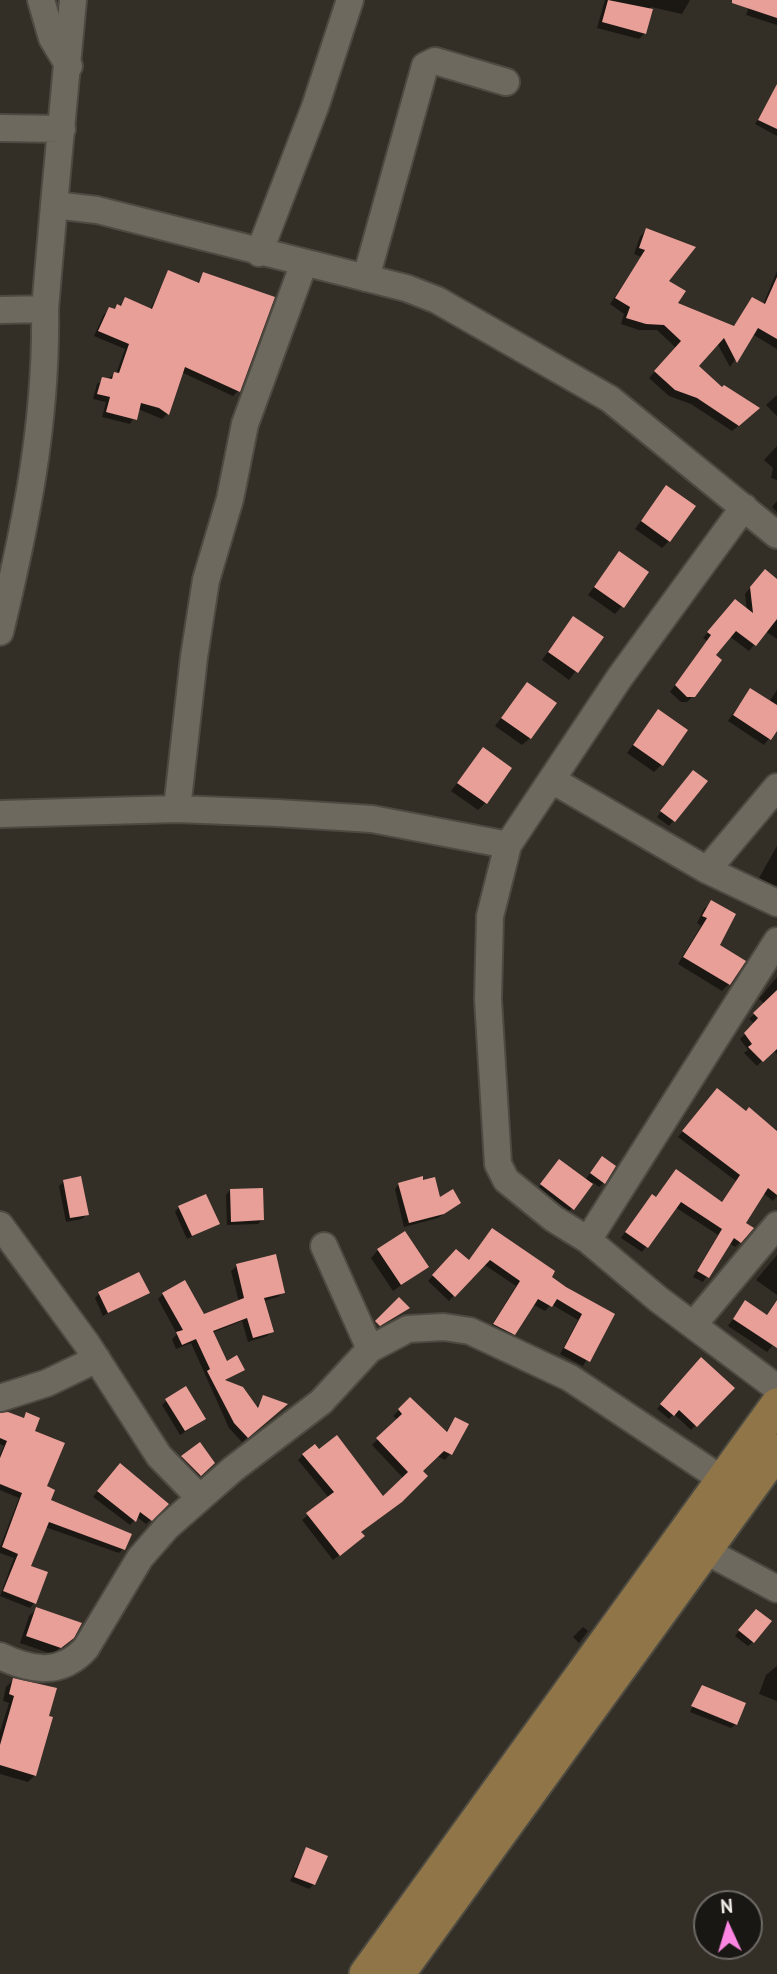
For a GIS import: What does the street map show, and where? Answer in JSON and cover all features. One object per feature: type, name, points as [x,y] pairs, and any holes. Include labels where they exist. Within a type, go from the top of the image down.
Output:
[{"type":"main road","points":[[366,1974],[777,1405]]},
{"type":"main road","points":[[398,1974],[777,1451]]},
{"type":"street","points":[[41,0],[52,38],[69,66]]},
{"type":"street","points":[[0,632],[28,503],[44,405],[45,309],[73,0]]},
{"type":"street","points":[[259,253],[315,107],[350,0]]},
{"type":"street","points":[[366,278],[425,66],[435,61],[506,82]]},
{"type":"street","points":[[0,128],[62,129]]},
{"type":"street","points":[[54,205],[97,210],[366,278],[437,300],[610,399],[777,535]]},
{"type":"street","points":[[177,809],[194,657],[206,580],[230,499],[245,424],[304,263]]},
{"type":"street","points":[[0,310],[45,309]]},
{"type":"street","points":[[744,507],[620,677],[508,845],[490,916],[488,999],[498,1164],[506,1180],[554,1219],[588,1240],[659,1299],[777,1388]]},
{"type":"street","points":[[552,780],[707,870],[777,903]]},
{"type":"street","points":[[707,870],[777,787]]},
{"type":"street","points":[[0,814],[177,809],[372,819],[508,845]]},
{"type":"street","points":[[588,1240],[777,941]]},
{"type":"street","points":[[0,1225],[97,1359],[159,1456],[200,1498]]},
{"type":"street","points":[[694,1324],[777,1226]]},
{"type":"street","points":[[324,1246],[370,1349]]},
{"type":"street","points":[[0,1656],[41,1668],[61,1667],[75,1661],[86,1648],[140,1558],[167,1527],[321,1402],[370,1349],[408,1329],[444,1327],[470,1331],[570,1378],[723,1480]]},
{"type":"street","points":[[0,1398],[47,1383],[97,1359]]},
{"type":"street","points":[[706,1551],[777,1590]]},
{"type":"building","points":[[608,0],[653,9],[646,34],[602,22]]},
{"type":"building","points":[[732,0],[777,0],[777,18],[732,3]]},
{"type":"building","points":[[777,84],[777,129],[758,120]]},
{"type":"building","points":[[646,228],[696,247],[669,281],[686,291],[678,303],[734,326],[752,297],[765,304],[777,277],[777,339],[758,328],[737,363],[724,338],[699,366],[722,387],[724,385],[760,408],[739,426],[697,398],[675,390],[654,371],[681,341],[664,325],[646,324],[626,318],[630,307],[615,298],[645,250],[639,248]]},
{"type":"building","points":[[168,270],[199,283],[203,272],[275,297],[240,392],[185,367],[169,415],[159,408],[141,403],[137,420],[106,412],[110,397],[97,394],[102,377],[112,379],[114,372],[119,373],[129,344],[98,331],[109,307],[115,309],[117,304],[121,306],[125,297],[152,309]]},
{"type":"building","points":[[666,485],[696,506],[670,542],[641,521]]},
{"type":"building","points":[[619,551],[649,572],[624,608],[594,587]]},
{"type":"building","points":[[765,569],[777,579],[777,619],[756,646],[736,631],[716,655],[722,660],[695,697],[687,697],[675,685],[711,635],[707,632],[735,599],[753,613],[750,587]]},
{"type":"building","points":[[573,616],[604,637],[578,673],[548,652]]},
{"type":"building","points":[[527,682],[557,703],[531,739],[501,718]]},
{"type":"building","points":[[750,688],[777,705],[777,731],[771,740],[733,715]]},
{"type":"building","points":[[658,709],[688,730],[663,766],[633,745]]},
{"type":"building","points":[[483,747],[512,768],[487,804],[457,783]]},
{"type":"building","points":[[693,770],[708,781],[675,822],[660,811]]},
{"type":"building","points":[[711,900],[736,914],[720,945],[746,961],[730,985],[683,957],[707,918],[702,916]]},
{"type":"building","points":[[777,990],[777,1049],[763,1062],[748,1047],[752,1044],[744,1033],[758,1018],[753,1013]]},
{"type":"building","points":[[717,1088],[746,1111],[749,1107],[777,1131],[777,1195],[768,1188],[746,1223],[754,1228],[741,1243],[734,1238],[709,1278],[697,1271],[722,1229],[681,1202],[648,1248],[625,1232],[652,1194],[656,1197],[676,1169],[722,1202],[740,1175],[682,1131]]},
{"type":"building","points":[[602,1156],[616,1166],[605,1184],[590,1173]]},
{"type":"building","points":[[559,1159],[593,1184],[574,1210],[540,1184]]},
{"type":"building","points":[[81,1176],[89,1215],[70,1218],[63,1180]]},
{"type":"building","points":[[423,1176],[423,1180],[435,1177],[440,1197],[453,1189],[461,1203],[444,1214],[409,1223],[398,1183]]},
{"type":"building","points":[[263,1188],[264,1220],[231,1222],[230,1189]]},
{"type":"building","points":[[206,1194],[220,1224],[192,1236],[178,1206]]},
{"type":"building","points":[[492,1228],[555,1271],[552,1277],[566,1287],[615,1314],[590,1362],[564,1348],[582,1314],[557,1299],[552,1307],[538,1299],[515,1335],[493,1324],[520,1281],[490,1260],[455,1297],[432,1275],[456,1249],[469,1260]]},
{"type":"building","points":[[405,1231],[429,1267],[401,1285],[377,1249]]},
{"type":"building","points":[[276,1254],[285,1293],[264,1298],[274,1332],[253,1338],[247,1318],[213,1331],[227,1361],[237,1355],[245,1370],[225,1380],[243,1387],[258,1408],[263,1395],[288,1404],[248,1438],[234,1423],[207,1371],[210,1369],[196,1339],[182,1345],[176,1332],[183,1330],[162,1293],[185,1280],[204,1314],[244,1298],[236,1264]]},
{"type":"building","points":[[139,1272],[150,1293],[108,1313],[98,1292]]},
{"type":"building","points":[[399,1297],[410,1308],[380,1326],[375,1321]]},
{"type":"building","points":[[745,1300],[767,1315],[777,1300],[777,1348],[733,1319]]},
{"type":"building","points":[[701,1357],[735,1388],[697,1427],[679,1410],[674,1416],[660,1404]]},
{"type":"building","points":[[186,1386],[206,1419],[185,1431],[165,1399]]},
{"type":"building","points":[[410,1397],[447,1432],[455,1417],[469,1424],[452,1455],[444,1451],[423,1471],[428,1476],[402,1502],[361,1532],[365,1536],[340,1556],[306,1513],[334,1492],[302,1454],[315,1444],[319,1449],[337,1435],[383,1496],[408,1472],[376,1438],[402,1414],[398,1409]]},
{"type":"building","points":[[8,1412],[24,1418],[26,1412],[40,1418],[35,1431],[65,1443],[47,1486],[55,1490],[51,1500],[132,1534],[125,1550],[49,1522],[31,1566],[48,1572],[36,1604],[3,1591],[18,1554],[2,1547],[22,1493],[0,1484],[0,1458],[7,1441],[0,1438],[0,1413]]},
{"type":"building","points":[[200,1442],[215,1463],[201,1476],[181,1456]]},
{"type":"building","points":[[120,1463],[169,1504],[152,1521],[140,1512],[136,1522],[97,1491]]},
{"type":"building","points":[[36,1607],[82,1623],[74,1638],[61,1648],[26,1636]]},
{"type":"building","points":[[756,1609],[772,1621],[754,1643],[738,1630]]},
{"type":"building","points":[[13,1678],[57,1688],[49,1716],[53,1717],[36,1776],[0,1765],[0,1745],[14,1696],[9,1694]]},
{"type":"building","points":[[702,1685],[746,1703],[737,1725],[691,1706]]},
{"type":"building","points":[[306,1847],[328,1856],[315,1885],[294,1877]]}]
